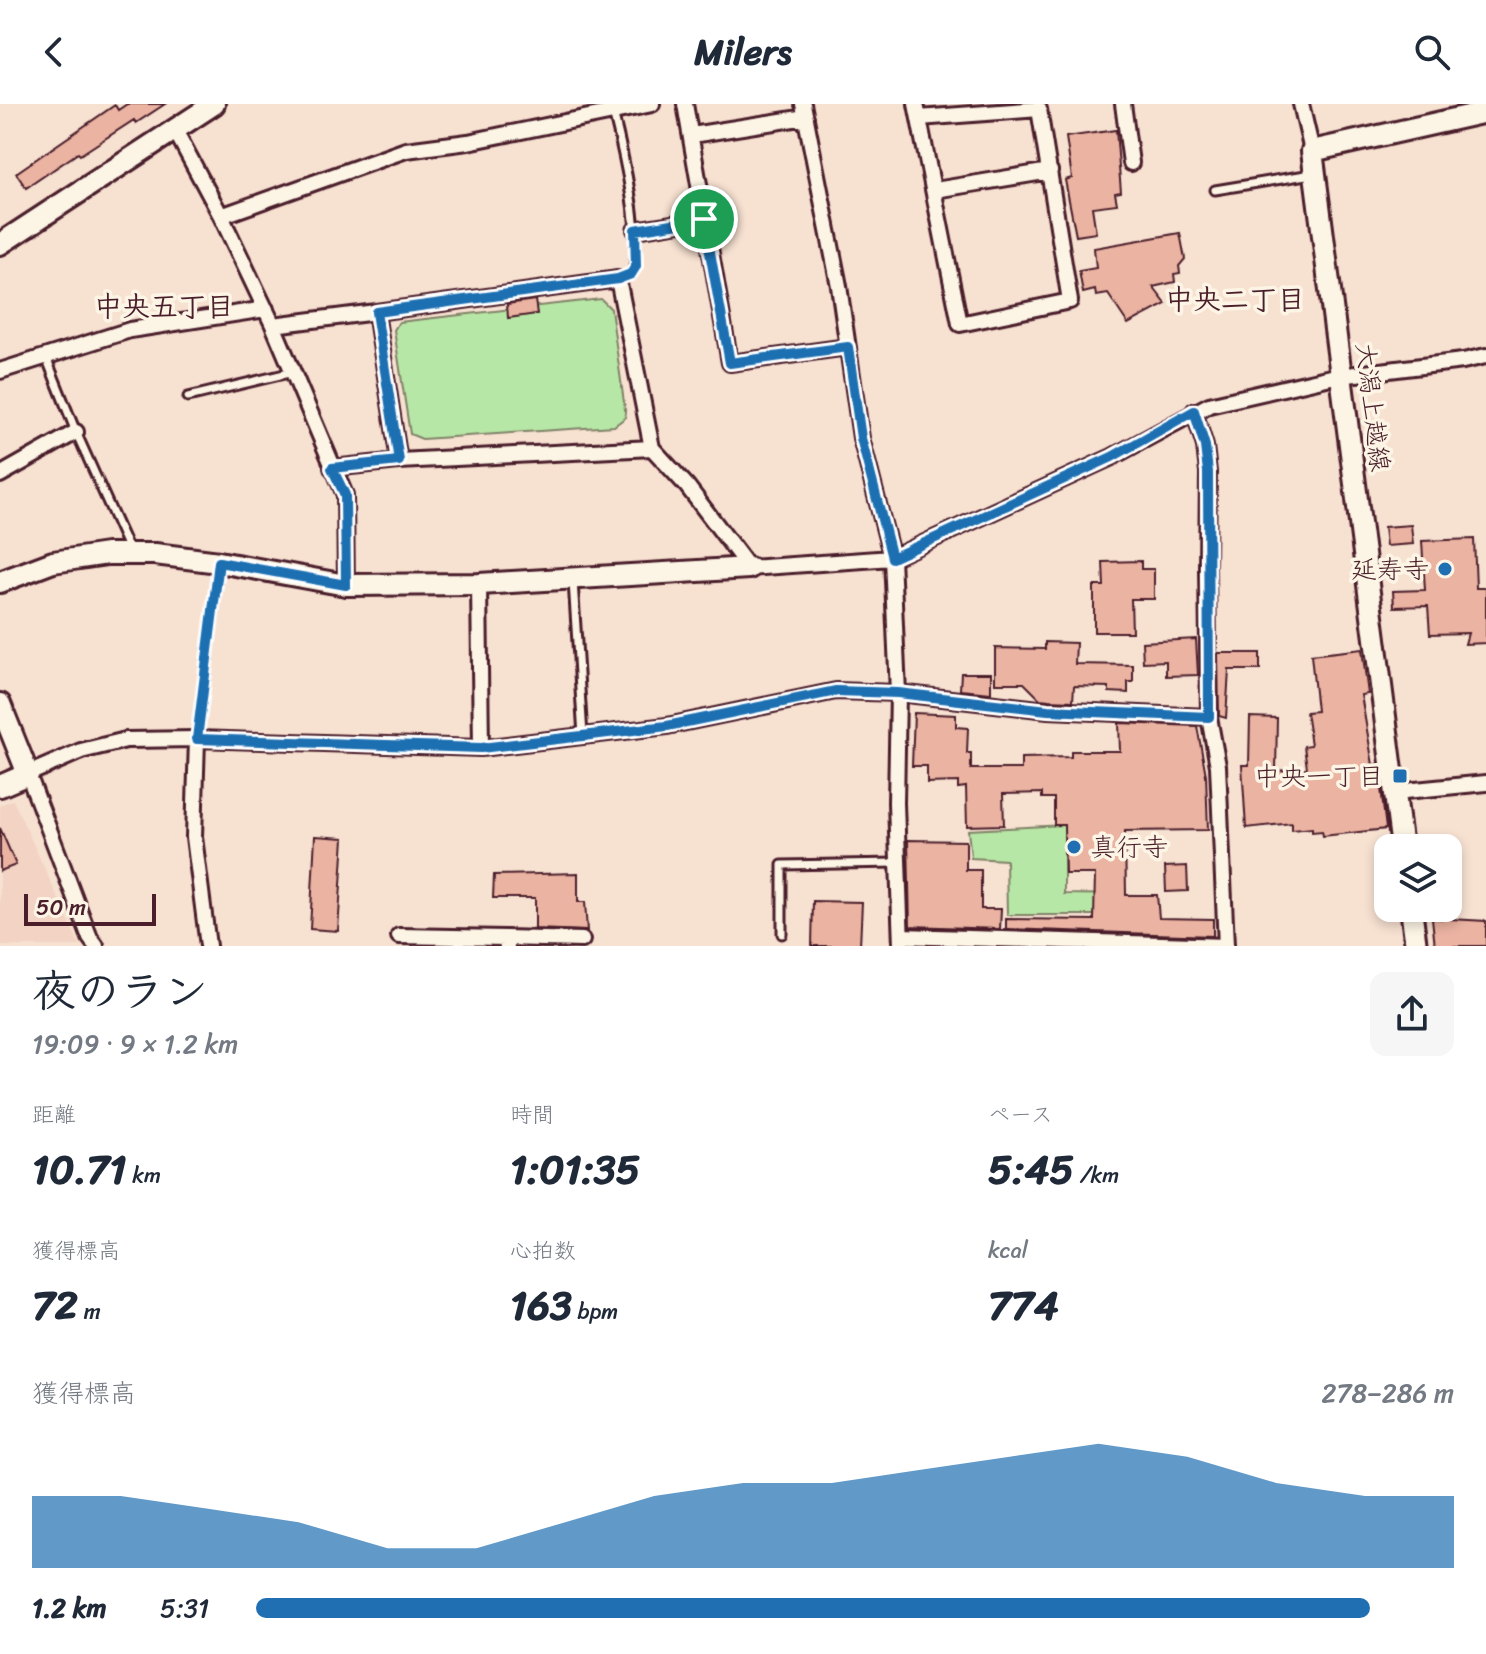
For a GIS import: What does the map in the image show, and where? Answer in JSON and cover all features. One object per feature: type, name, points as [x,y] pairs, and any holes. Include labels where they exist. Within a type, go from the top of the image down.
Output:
[{"type":"street","points":[[0,244],[214,104]]},
{"type":"street","points":[[221,216],[406,150],[468,142],[652,104]]},
{"type":"street","points":[[685,104],[730,363],[848,347]]},
{"type":"street","points":[[1123,104],[1131,163]]},
{"type":"street","points":[[1301,104],[1312,151],[1486,112]]},
{"type":"street","points":[[1039,109],[1050,171],[1070,301],[960,324],[918,111],[1039,109]]},
{"type":"street","points":[[692,135],[805,110],[848,347],[861,438],[892,558],[898,693],[897,863],[901,941],[1226,946],[1218,766],[1209,717],[1208,472],[1205,446],[1194,411]]},
{"type":"street","points":[[175,130],[266,309],[345,495],[346,585]]},
{"type":"street","name":"大潟上越線","points":[[1312,151],[1400,834]]},
{"type":"street","points":[[935,190],[1050,171]]},
{"type":"street","points":[[635,230],[704,219]]},
{"type":"street","points":[[273,325],[618,279],[652,448],[687,486],[749,568]]},
{"type":"street","points":[[0,371],[130,330],[266,309]]},
{"type":"street","points":[[376,312],[399,461]]},
{"type":"street","points":[[0,582],[53,562],[83,556],[130,554],[219,562],[346,585],[479,584],[892,558],[1098,464],[1194,411],[1224,400],[1343,376],[1486,356]]},
{"type":"street","points":[[0,475],[76,432]]},
{"type":"street","points":[[332,468],[399,461],[652,448]]},
{"type":"street","points":[[479,584],[481,748]]},
{"type":"street","points":[[0,786],[81,751],[126,740],[197,739],[481,748],[667,726],[836,691],[898,693],[1048,710],[1209,717]]},
{"type":"street","points":[[0,704],[90,938],[96,946]]},
{"type":"street","points":[[197,739],[194,837],[208,946]]},
{"type":"street","points":[[1395,792],[1486,783]]},
{"type":"street","points":[[1413,922],[1416,946]]},
{"type":"street","points":[[399,936],[506,942],[582,940]]},
{"type":"lane","points":[[613,112],[635,230],[636,266],[631,274],[618,279]]},
{"type":"lane","points":[[1215,190],[1315,174]]},
{"type":"lane","points":[[46,357],[130,554]]},
{"type":"lane","points":[[188,397],[293,372]]},
{"type":"lane","points":[[197,739],[219,562]]},
{"type":"lane","points":[[573,578],[583,736]]},
{"type":"lane","points":[[782,934],[782,865],[897,863]]},
{"type":"shaded area","points":[[13,800],[80,946],[0,946],[0,805]]},
{"type":"green space","points":[[601,299],[611,309],[626,417],[614,426],[422,439],[410,434],[394,330],[399,322]]},
{"type":"green space","points":[[1064,825],[1064,894],[1137,895],[1134,915],[1007,915],[1006,860],[971,858],[968,830]]},
{"type":"building","points":[[127,104],[165,104],[80,155],[78,153],[26,188],[16,173],[115,105],[118,110]]},
{"type":"building","points":[[1116,130],[1121,192],[1115,193],[1117,204],[1092,207],[1096,233],[1076,236],[1065,180],[1072,178],[1066,137]]},
{"type":"building","points":[[1180,233],[1185,259],[1179,266],[1180,273],[1174,274],[1175,282],[1153,287],[1166,304],[1128,324],[1108,294],[1096,296],[1095,290],[1083,293],[1079,271],[1096,268],[1094,248]]},
{"type":"building","points":[[535,300],[537,314],[508,318],[507,304]]},
{"type":"building","points":[[1411,525],[1413,544],[1386,546],[1384,527]]},
{"type":"building","points":[[1474,539],[1476,588],[1486,588],[1486,643],[1465,644],[1468,633],[1430,634],[1428,606],[1394,607],[1393,591],[1425,590],[1422,541]]},
{"type":"building","points":[[1141,561],[1141,569],[1154,569],[1154,599],[1131,599],[1132,632],[1094,632],[1094,586],[1104,586],[1103,562]]},
{"type":"building","points":[[1196,639],[1198,675],[1166,676],[1166,661],[1143,662],[1142,642]]},
{"type":"building","points":[[1045,642],[1076,643],[1075,664],[1133,665],[1133,682],[1128,682],[1128,693],[1109,692],[1109,687],[1074,686],[1073,701],[1049,700],[1040,699],[1024,683],[995,683],[995,648],[1045,649]]},
{"type":"building","points":[[1362,649],[1368,694],[1361,695],[1373,765],[1378,764],[1386,829],[1323,836],[1322,831],[1312,832],[1312,828],[1292,830],[1292,823],[1246,828],[1242,765],[1249,765],[1250,717],[1277,718],[1276,771],[1307,768],[1304,746],[1311,745],[1306,712],[1317,711],[1311,655]]},
{"type":"building","points":[[1218,653],[1260,653],[1260,670],[1229,670],[1226,718],[1219,716]]},
{"type":"building","points":[[961,673],[991,673],[991,693],[960,690]]},
{"type":"building","points":[[914,713],[956,715],[956,727],[968,728],[967,753],[971,753],[971,769],[1021,769],[1021,758],[1071,757],[1071,751],[1120,751],[1119,723],[1197,726],[1206,775],[1208,830],[1125,831],[1126,895],[1157,895],[1159,918],[1213,919],[1213,936],[1006,929],[1006,919],[1094,920],[1095,874],[1065,874],[1064,825],[1054,825],[1054,798],[1042,798],[1042,793],[1003,794],[1004,825],[967,826],[966,787],[958,788],[958,782],[927,783],[927,766],[912,766]]},
{"type":"building","points":[[0,828],[16,865],[0,871]]},
{"type":"building","points":[[315,836],[344,838],[338,931],[310,929]]},
{"type":"building","points":[[908,840],[966,841],[966,870],[981,870],[981,909],[1001,909],[1000,929],[910,926]]},
{"type":"building","points":[[1187,866],[1188,891],[1166,892],[1165,867]]},
{"type":"building","points":[[578,873],[578,902],[585,902],[587,931],[535,929],[535,898],[493,898],[494,875]]},
{"type":"building","points":[[813,901],[862,902],[860,946],[812,946]]},
{"type":"building","points":[[1486,921],[1486,946],[1435,946],[1432,922]]},
{"type":"place","name":"延寿寺","points":[[1445,569]]},
{"type":"place","name":"中央一丁目","points":[[1400,776]]},
{"type":"place","name":"真行寺","points":[[1074,847]]},
{"type":"district","name":"中央二丁目","points":[[1235,299]]},
{"type":"district","name":"中央五丁目","points":[[164,306]]},
{"type":"route","points":[[704,219],[730,363],[848,347],[861,438],[892,558],[1112,457],[1194,411],[1205,446],[1208,472],[1209,717],[1048,710],[898,693],[836,691],[667,726],[481,748],[197,739],[219,562],[346,585],[345,495],[332,468],[399,461],[376,312],[618,279],[631,274],[636,266],[635,230],[704,219]]}]
